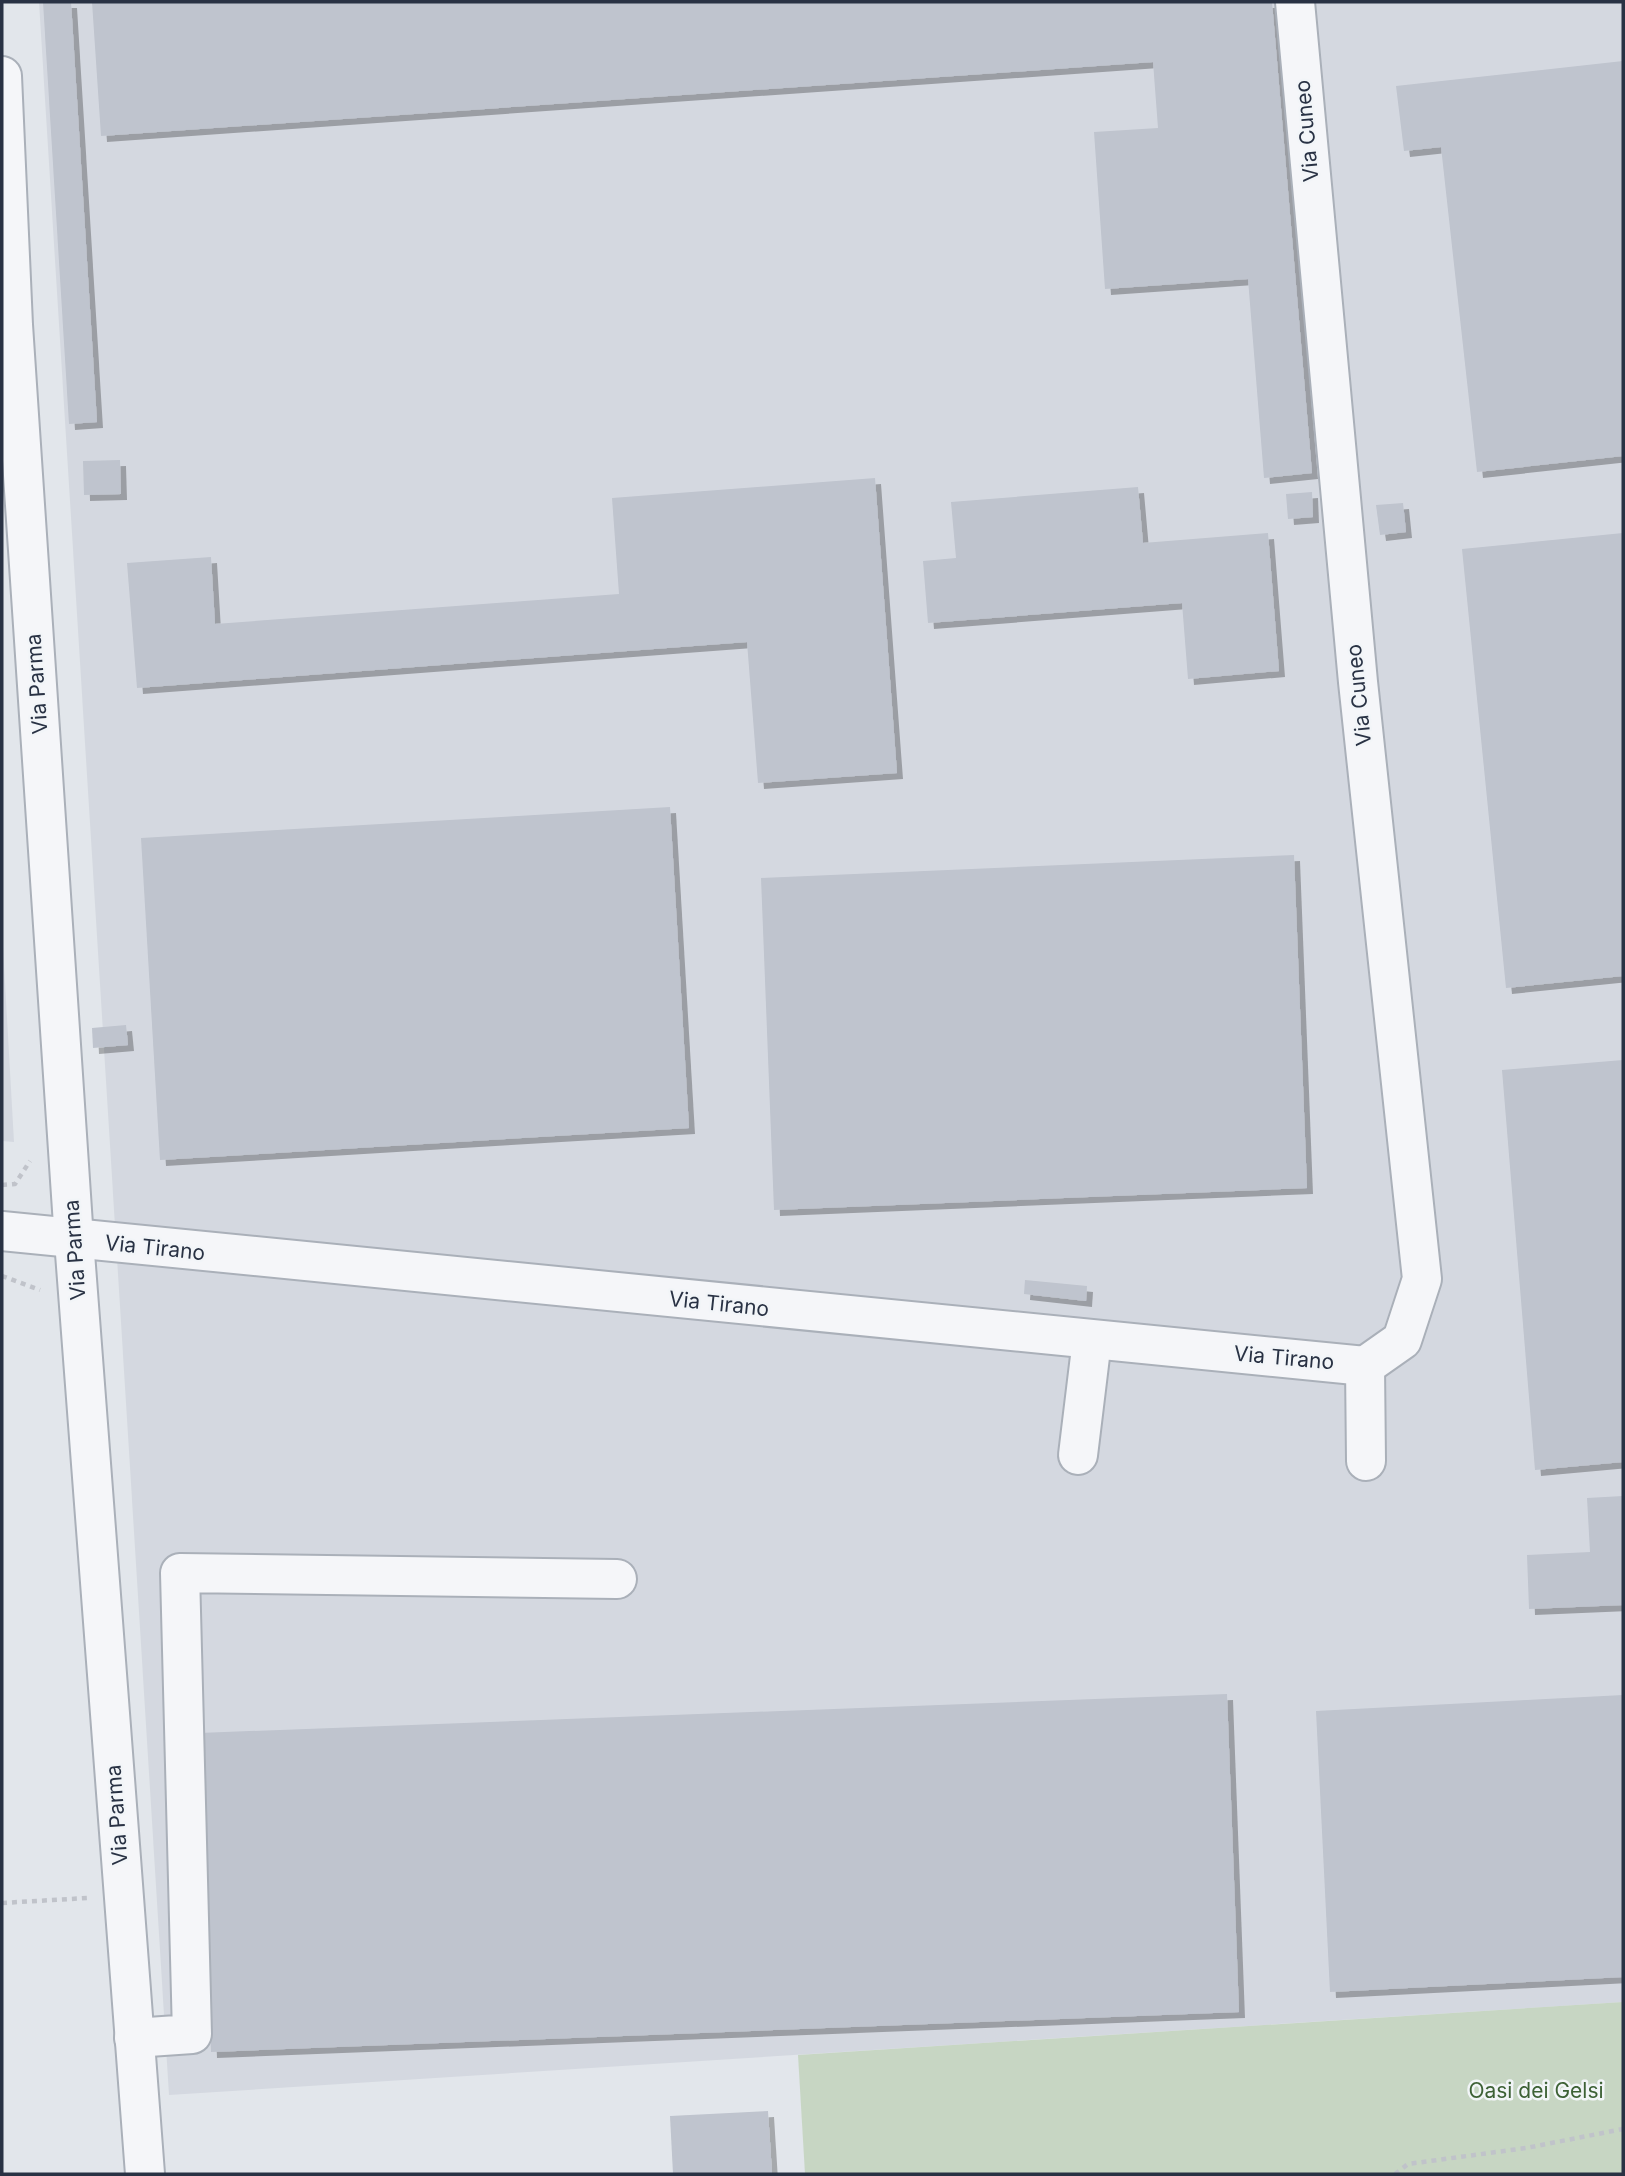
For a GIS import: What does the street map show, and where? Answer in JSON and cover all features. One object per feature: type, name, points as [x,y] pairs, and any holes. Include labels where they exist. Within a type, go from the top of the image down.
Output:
[{"type":"street","name":"Via Cuneo","points":[[1295,2],[1358,682],[1422,1279],[1402,1340],[1365,1366]]},
{"type":"street","name":"Via Parma","points":[[2,76],[7,325],[145,2174]]},
{"type":"street","name":"Via Tirano","points":[[2,1231],[1365,1366]]},
{"type":"street","points":[[1078,1455],[1092,1340]]},
{"type":"street","points":[[1365,1366],[1366,1461]]},
{"type":"street","points":[[134,2038],[192,2034],[180,1573],[617,1579]]},
{"type":"path","points":[[1395,2174],[1408,2164],[1526,2148],[1623,2129]]},
{"type":"shaded area","points":[[39,2],[1623,2],[1623,2002],[169,2095]]},
{"type":"shaded area","points":[[2,930],[14,1142],[2,1141]]},
{"type":"green space","name":"Oasi dei Gelsi","points":[[1623,2002],[1623,2174],[805,2174],[798,2055]]},
{"type":"building","points":[[43,2],[71,2],[97,422],[69,424]]},
{"type":"building","points":[[92,2],[1272,2],[1312,473],[1264,478],[1248,279],[1105,289],[1094,132],[1158,128],[1153,62],[101,136]]},
{"type":"building","points":[[1623,61],[1623,456],[1477,472],[1441,147],[1404,151],[1396,86]]},
{"type":"building","points":[[120,460],[121,494],[84,495],[83,461]]},
{"type":"building","points":[[875,478],[897,773],[758,783],[747,642],[137,688],[127,563],[211,557],[215,624],[619,594],[612,498]]},
{"type":"building","points":[[1138,487],[1143,543],[1268,533],[1279,671],[1188,679],[1182,603],[928,623],[923,561],[956,558],[951,502]]},
{"type":"building","points":[[1312,492],[1313,517],[1288,519],[1286,494]]},
{"type":"building","points":[[1403,503],[1406,532],[1380,535],[1376,505]]},
{"type":"building","points":[[1623,533],[1623,976],[1506,988],[1462,549]]},
{"type":"building","points":[[670,807],[689,1128],[160,1160],[141,838]]},
{"type":"building","points":[[1294,855],[1307,1188],[774,1210],[761,878]]},
{"type":"building","points":[[126,1025],[128,1045],[93,1048],[92,1028]]},
{"type":"building","points":[[1623,1060],[1623,1462],[1535,1470],[1502,1070]]},
{"type":"building","points":[[1025,1280],[1087,1286],[1086,1301],[1024,1294]]},
{"type":"building","points":[[1623,1496],[1623,1605],[1529,1609],[1527,1555],[1590,1552],[1587,1498]]},
{"type":"building","points":[[1227,1694],[1239,2012],[211,2052],[199,1733]]},
{"type":"building","points":[[1623,1695],[1623,1977],[1330,1992],[1316,1711]]},
{"type":"building","points":[[768,2111],[772,2174],[673,2174],[670,2116]]}]
